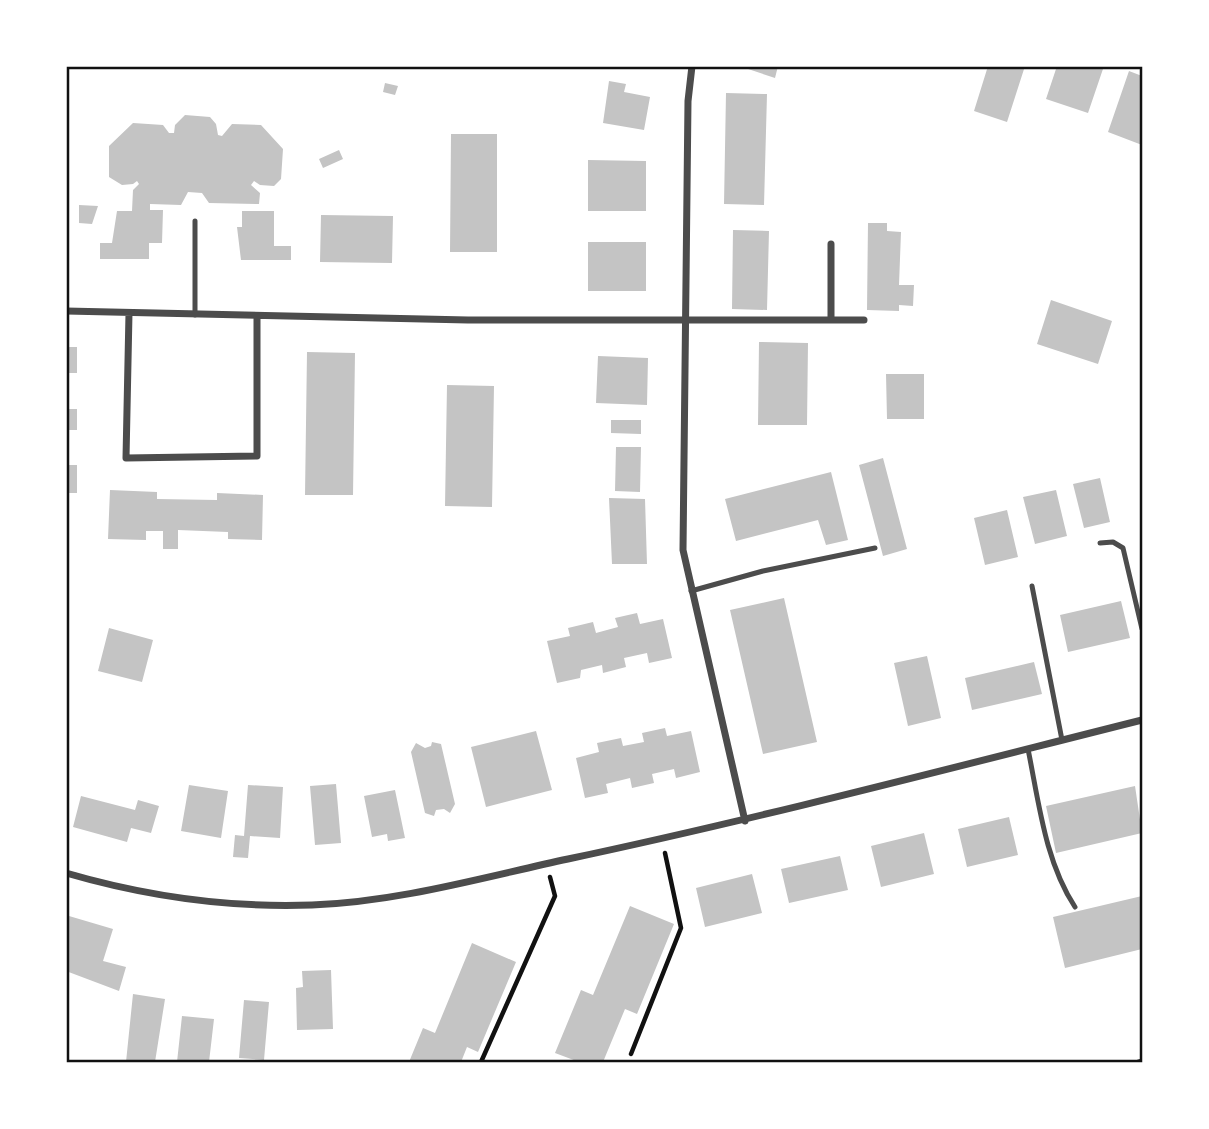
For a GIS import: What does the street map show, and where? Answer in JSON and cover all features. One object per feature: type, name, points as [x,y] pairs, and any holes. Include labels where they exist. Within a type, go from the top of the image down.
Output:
[{"type":"street","points":[[692,66],[688,101],[683,550],[745,821]]},
{"type":"street","points":[[831,244],[831,320]]},
{"type":"street","points":[[66,311],[257,318],[864,320]]},
{"type":"street","points":[[129,313],[126,458],[257,456],[257,318]]},
{"type":"street","points":[[66,873],[156,893],[238,904],[313,905],[383,897],[745,821],[1143,720]]},
{"type":"lane","points":[[195,221],[195,315]]},
{"type":"lane","points":[[1100,543],[1113,542],[1123,548],[1143,629]]},
{"type":"lane","points":[[691,591],[763,571],[875,548]]},
{"type":"lane","points":[[1032,586],[1062,740]]},
{"type":"lane","points":[[1028,749],[1052,860],[1060,884],[1074,907]]},
{"type":"path","points":[[631,1054],[681,928],[662,839]]},
{"type":"path","points":[[481,1062],[555,896],[546,864]]},
{"type":"building","points":[[739,66],[778,66],[775,78]]},
{"type":"building","points":[[988,66],[1025,66],[1007,122],[974,111]]},
{"type":"building","points":[[1057,66],[1104,66],[1088,113],[1046,99]]},
{"type":"building","points":[[1129,71],[1142,76],[1142,145],[1108,132]]},
{"type":"building","points":[[609,81],[626,84],[624,92],[650,97],[644,130],[603,123]]},
{"type":"building","points":[[385,83],[398,86],[395,95],[383,92]]},
{"type":"building","points":[[726,93],[767,94],[764,205],[724,204]]},
{"type":"building","points":[[185,115],[210,117],[216,124],[218,135],[222,136],[232,124],[261,125],[283,149],[281,179],[274,186],[260,185],[254,181],[251,185],[260,193],[259,204],[209,203],[202,193],[188,192],[181,205],[150,204],[150,210],[163,210],[162,243],[149,243],[149,259],[100,259],[100,243],[112,243],[117,211],[132,211],[133,190],[139,184],[137,181],[122,185],[109,177],[109,146],[133,123],[163,125],[169,133],[174,133],[175,125]]},
{"type":"building","points":[[451,134],[497,134],[497,252],[450,252]]},
{"type":"building","points":[[339,150],[343,159],[323,168],[319,159]]},
{"type":"building","points":[[588,160],[646,161],[646,211],[588,211]]},
{"type":"building","points":[[79,205],[98,206],[92,224],[79,223]]},
{"type":"building","points":[[242,211],[274,211],[274,246],[291,246],[291,260],[241,260],[237,227],[242,227]]},
{"type":"building","points":[[321,215],[393,216],[392,263],[320,262]]},
{"type":"building","points":[[868,223],[887,223],[887,231],[901,232],[899,285],[914,285],[913,306],[899,305],[899,311],[867,310]]},
{"type":"building","points":[[733,230],[769,231],[767,310],[732,309]]},
{"type":"building","points":[[588,242],[646,242],[646,291],[588,291]]},
{"type":"building","points":[[1051,300],[1112,321],[1098,364],[1037,344]]},
{"type":"building","points":[[759,342],[808,343],[807,425],[758,425]]},
{"type":"building","points":[[66,347],[77,347],[77,373],[69,373],[69,409],[77,409],[77,430],[66,430]]},
{"type":"building","points":[[307,352],[355,353],[353,495],[305,495]]},
{"type":"building","points":[[598,356],[648,358],[647,405],[596,403]]},
{"type":"building","points":[[886,374],[924,374],[924,419],[887,419]]},
{"type":"building","points":[[447,385],[494,386],[492,507],[445,506]]},
{"type":"building","points":[[611,420],[641,420],[641,434],[611,433]]},
{"type":"building","points":[[616,447],[641,447],[640,492],[615,491]]},
{"type":"building","points":[[883,458],[907,549],[883,556],[859,465]]},
{"type":"building","points":[[66,465],[77,465],[77,493],[66,493]]},
{"type":"building","points":[[831,472],[848,540],[826,545],[818,520],[736,541],[725,499]]},
{"type":"building","points":[[1100,478],[1110,522],[1084,528],[1073,484]]},
{"type":"building","points":[[110,490],[157,492],[157,499],[217,500],[217,493],[263,495],[262,540],[228,539],[228,532],[178,530],[178,549],[163,549],[163,531],[146,531],[146,540],[108,539]]},
{"type":"building","points":[[1056,490],[1067,536],[1035,544],[1023,497]]},
{"type":"building","points":[[609,498],[645,499],[647,564],[612,564]]},
{"type":"building","points":[[1007,510],[1018,557],[985,565],[974,518]]},
{"type":"building","points":[[784,598],[817,742],[763,754],[730,610]]},
{"type":"building","points":[[1121,601],[1130,638],[1068,652],[1060,615]]},
{"type":"building","points":[[637,613],[640,624],[663,619],[672,658],[649,663],[647,653],[624,658],[626,667],[603,673],[602,665],[581,670],[580,678],[557,683],[547,641],[570,636],[568,628],[593,622],[596,633],[618,627],[615,618]]},
{"type":"building","points":[[109,628],[153,640],[142,682],[98,671]]},
{"type":"building","points":[[927,656],[941,718],[908,726],[894,663]]},
{"type":"building","points":[[1034,662],[1042,694],[972,710],[965,678]]},
{"type":"building","points":[[665,728],[667,736],[691,731],[700,772],[676,778],[674,769],[652,774],[654,783],[632,788],[630,778],[606,784],[608,793],[585,798],[576,758],[599,752],[597,743],[621,738],[623,746],[644,742],[642,733]]},
{"type":"building","points":[[536,731],[552,790],[486,807],[471,747]]},
{"type":"building","points":[[432,742],[441,744],[455,804],[450,813],[444,809],[436,810],[434,816],[425,813],[411,752],[416,743],[425,748],[431,746]]},
{"type":"building","points":[[336,784],[341,843],[315,845],[310,786]]},
{"type":"building","points":[[189,785],[228,791],[221,838],[181,831]]},
{"type":"building","points":[[248,785],[283,787],[280,838],[250,836],[248,858],[233,857],[235,835],[244,836]]},
{"type":"building","points":[[1135,786],[1142,833],[1056,853],[1046,806]]},
{"type":"building","points":[[395,790],[405,838],[388,841],[387,834],[372,837],[364,796]]},
{"type":"building","points":[[81,796],[135,810],[138,800],[159,806],[151,833],[131,828],[127,842],[73,827]]},
{"type":"building","points":[[1009,817],[1018,855],[967,867],[958,829]]},
{"type":"building","points":[[924,833],[934,874],[881,887],[871,846]]},
{"type":"building","points":[[840,856],[848,890],[789,903],[781,869]]},
{"type":"building","points":[[752,874],[762,913],[705,927],[696,888]]},
{"type":"building","points":[[1142,896],[1142,949],[1065,968],[1053,917]]},
{"type":"building","points":[[630,906],[674,924],[637,1014],[625,1009],[603,1062],[579,1062],[555,1053],[581,990],[593,995]]},
{"type":"building","points":[[69,916],[113,929],[103,961],[126,967],[119,991],[66,971]]},
{"type":"building","points":[[472,943],[516,962],[478,1052],[467,1047],[461,1062],[409,1062],[423,1028],[435,1033]]},
{"type":"building","points":[[331,970],[333,1029],[297,1030],[296,988],[303,987],[302,971]]},
{"type":"building","points":[[133,994],[165,999],[155,1062],[126,1062]]},
{"type":"building","points":[[244,1000],[269,1002],[264,1060],[239,1058]]},
{"type":"building","points":[[182,1016],[214,1019],[209,1062],[177,1062]]}]
